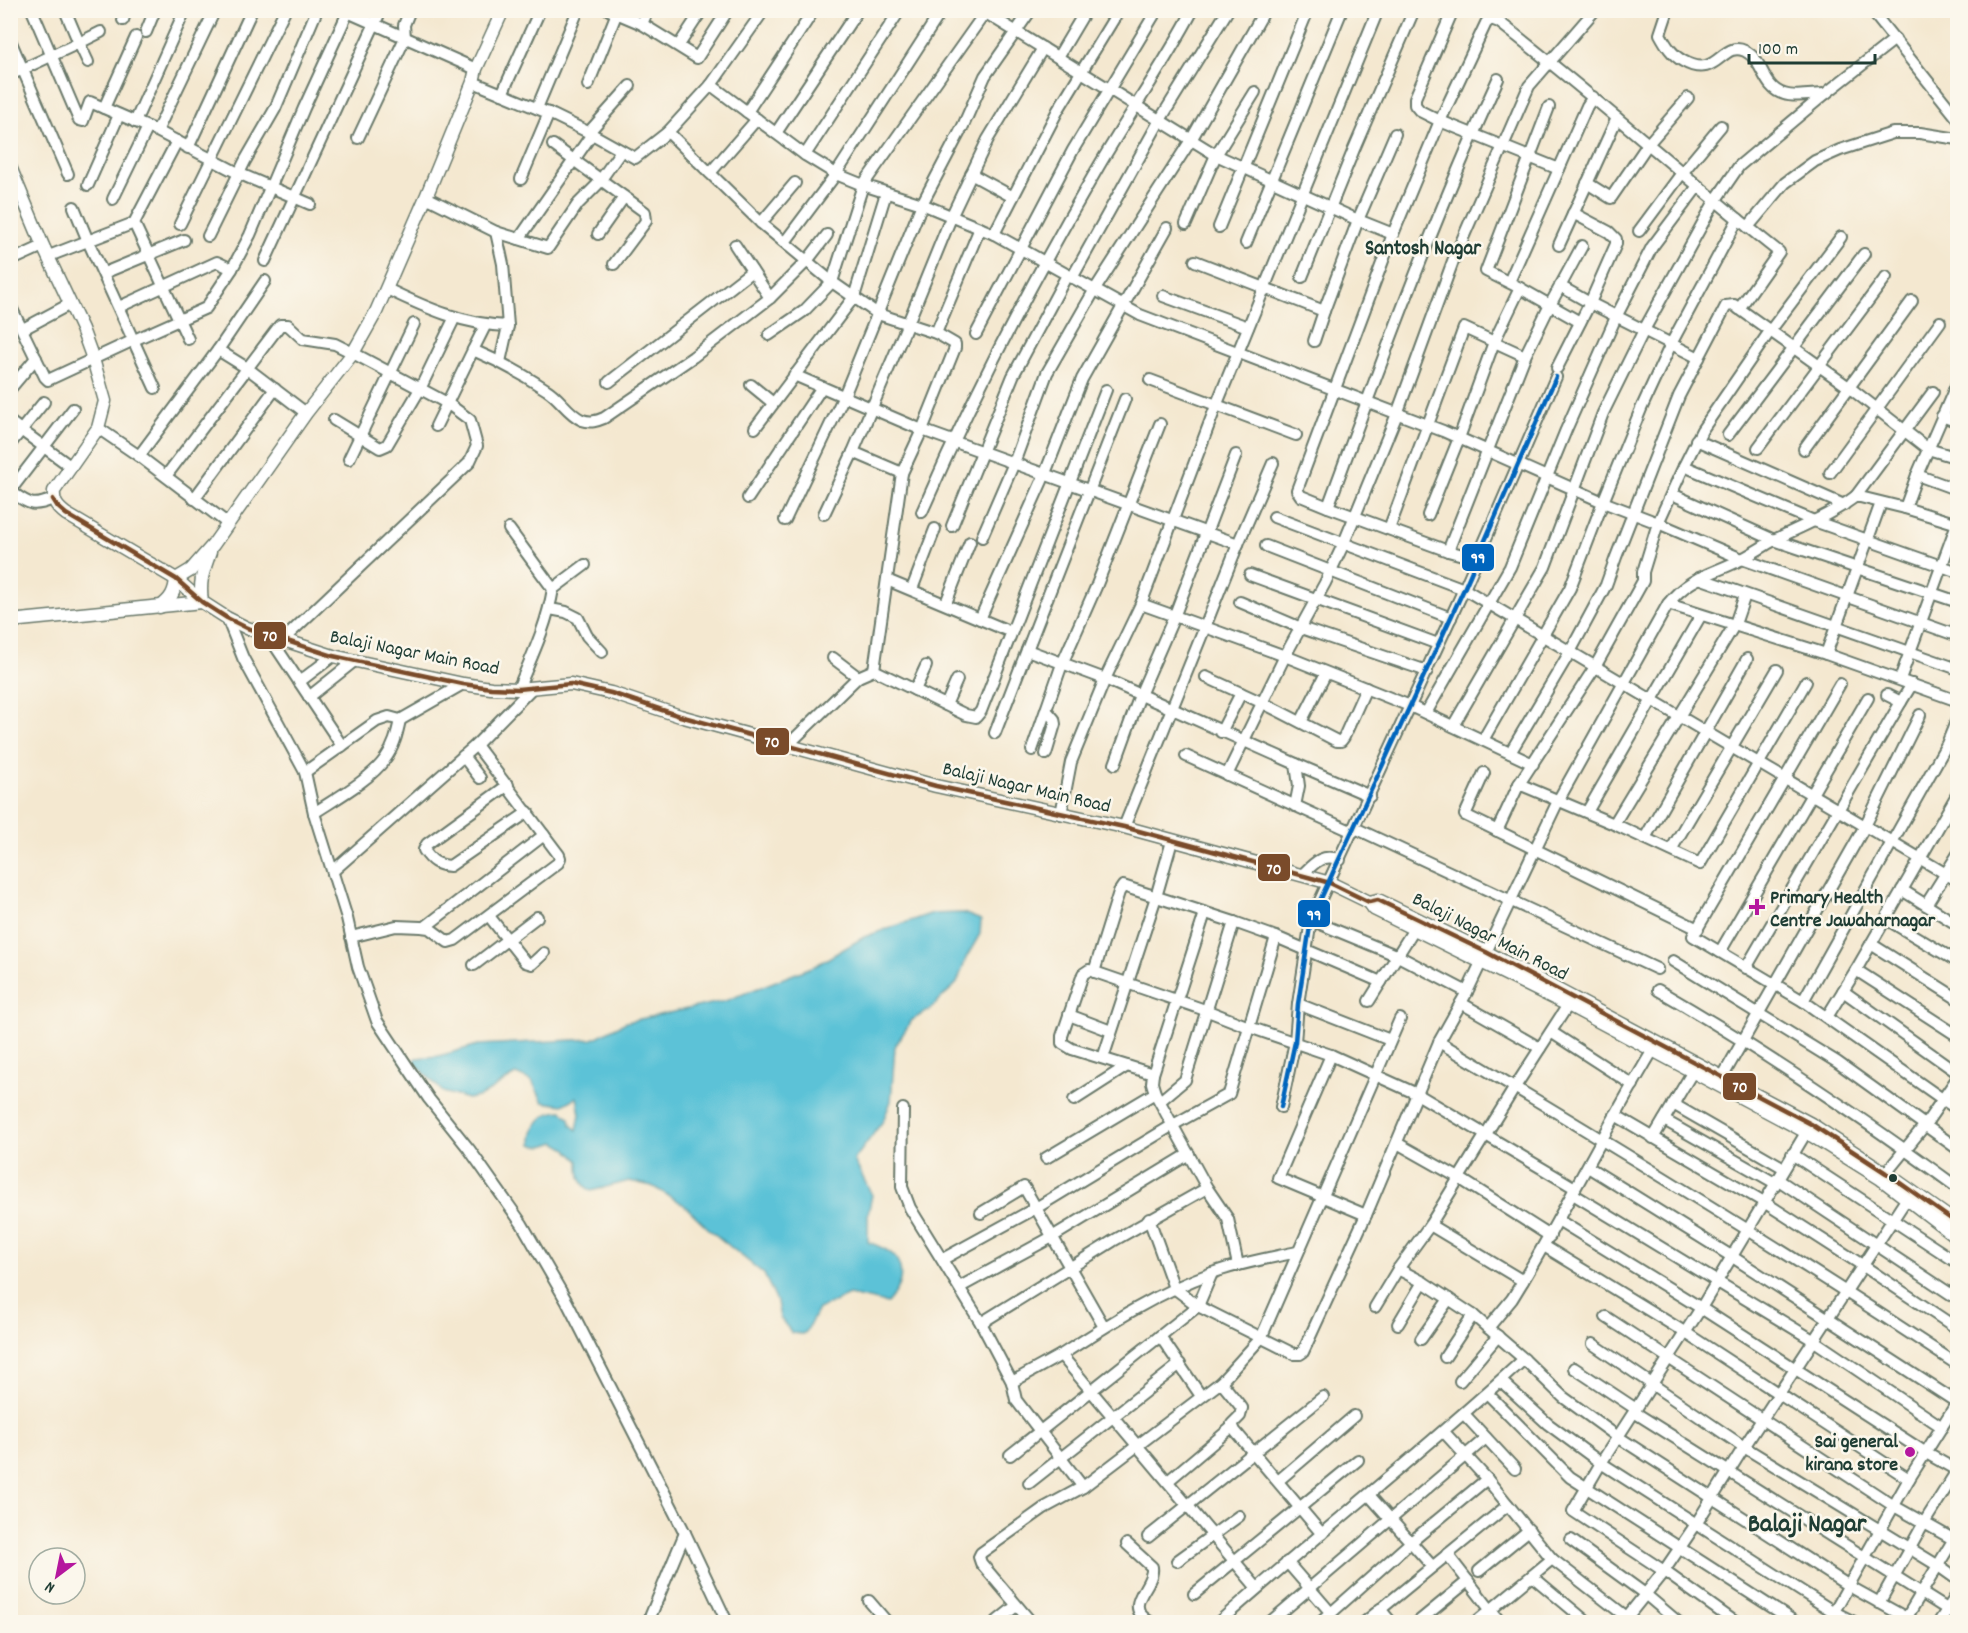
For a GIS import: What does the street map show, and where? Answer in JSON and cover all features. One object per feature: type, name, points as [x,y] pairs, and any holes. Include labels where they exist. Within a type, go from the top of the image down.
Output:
[{"type":"street","points":[[32,10],[79,120],[83,121],[90,102],[152,129],[238,173],[310,204]]},
{"type":"street","points":[[64,10],[88,62]]},
{"type":"street","points":[[104,108],[155,10]]},
{"type":"street","points":[[135,122],[185,10]]},
{"type":"street","points":[[113,199],[215,10]]},
{"type":"street","points":[[188,148],[252,10]]},
{"type":"street","points":[[180,224],[285,10]]},
{"type":"street","points":[[208,236],[238,173],[275,109],[317,10]]},
{"type":"street","points":[[265,261],[381,10]]},
{"type":"street","points":[[358,138],[405,38],[404,25],[410,10]]},
{"type":"street","points":[[160,607],[176,590],[176,579],[191,570],[213,545],[306,413],[353,353],[387,288],[503,10]]},
{"type":"street","points":[[502,94],[540,10]]},
{"type":"street","points":[[537,108],[578,10]]},
{"type":"street","points":[[642,24],[648,10]]},
{"type":"street","points":[[679,45],[702,10]]},
{"type":"street","points":[[588,85],[615,12],[642,24],[697,58],[728,10]]},
{"type":"street","points":[[10,306],[48,380],[206,308],[232,269],[250,235],[347,11],[405,38],[474,75],[502,94],[591,133],[634,158],[668,132],[711,85],[764,10]]},
{"type":"street","points":[[710,173],[752,116],[814,10]]},
{"type":"street","points":[[776,133],[858,10]]},
{"type":"street","points":[[805,155],[900,10]]},
{"type":"street","points":[[785,242],[836,174],[942,10]]},
{"type":"street","points":[[785,520],[844,396],[922,204],[959,134],[985,76],[1031,10]]},
{"type":"street","points":[[1058,57],[1086,10]]},
{"type":"street","points":[[994,234],[1058,110],[1119,10]]},
{"type":"street","points":[[976,334],[1073,150],[1157,10]]},
{"type":"street","points":[[922,512],[952,441],[1044,263],[1193,10]]},
{"type":"street","points":[[952,526],[1013,376],[1160,120],[1228,10]]},
{"type":"street","points":[[981,537],[1014,463],[1047,373],[1094,291],[1191,140],[1265,10]]},
{"type":"street","points":[[1219,227],[1308,10]]},
{"type":"street","points":[[1246,243],[1341,10]]},
{"type":"street","points":[[1061,814],[1071,762],[1141,604],[1216,406],[1378,10]]},
{"type":"street","points":[[1302,278],[1414,10]]},
{"type":"street","points":[[1453,10],[1415,98],[1415,105],[1420,111],[1440,121],[1559,169]]},
{"type":"street","points":[[1227,775],[1285,656],[1330,572],[1355,517],[1397,414],[1454,261],[1528,86],[1595,10]]},
{"type":"street","points":[[1668,10],[1660,34],[1665,45],[1676,57],[1701,68],[1707,67],[1732,50],[1744,50],[1752,55],[1759,64],[1768,83],[1775,90],[1785,95],[1825,94]]},
{"type":"street","points":[[1871,10],[1958,119]]},
{"type":"street","points":[[769,335],[804,311],[832,282],[863,185],[984,11],[1015,33],[1111,89],[1216,155],[1393,234]]},
{"type":"street","points":[[1478,559],[1448,551],[1328,507],[1301,496],[1297,490],[1393,234],[1440,121],[1486,23],[1486,15],[1499,22],[1549,60],[1715,201],[1779,252],[1739,309]]},
{"type":"street","points":[[10,75],[100,32]]},
{"type":"street","points":[[1453,726],[1545,567],[1604,412],[1644,330],[1715,201],[1739,166],[1895,39]]},
{"type":"street","points":[[10,40],[68,174]]},
{"type":"street","points":[[824,514],[853,452],[971,174],[988,139],[1043,48]]},
{"type":"street","points":[[1328,507],[1424,252],[1498,79]]},
{"type":"street","points":[[711,85],[805,155],[836,174],[952,215],[994,234],[1140,315],[1459,438],[1602,502],[1742,559],[1958,636]]},
{"type":"street","points":[[519,239],[575,161],[591,133],[630,86]]},
{"type":"street","points":[[1186,224],[1216,155],[1255,92]]},
{"type":"street","points":[[1509,282],[1593,97]]},
{"type":"street","points":[[1587,183],[1611,198],[1648,144],[1688,99]]},
{"type":"street","points":[[1549,107],[1486,272],[1509,282],[1580,322]]},
{"type":"street","points":[[521,179],[549,113]]},
{"type":"street","points":[[88,185],[119,115]]},
{"type":"street","points":[[1559,245],[1617,118]]},
{"type":"street","points":[[1639,231],[1682,173],[1721,126]]},
{"type":"street","points":[[668,132],[761,223],[832,282],[878,315],[936,333],[952,340],[955,344],[922,430],[902,472],[874,670]]},
{"type":"street","points":[[1748,227],[1785,183],[1815,161],[1840,150],[1893,133],[1920,133],[1958,139]]},
{"type":"street","points":[[1314,341],[1358,220],[1395,134]]},
{"type":"street","points":[[10,261],[88,241],[134,223],[177,141]]},
{"type":"street","points":[[553,145],[645,212],[646,221],[614,264]]},
{"type":"street","points":[[426,197],[496,232],[548,248],[578,204],[601,179],[621,151]]},
{"type":"street","points":[[10,167],[14,184],[93,359],[105,402],[98,428],[54,491],[53,499],[33,505],[10,491],[73,410]]},
{"type":"street","points":[[971,174],[1012,197]]},
{"type":"street","points":[[761,223],[795,183]]},
{"type":"street","points":[[1426,713],[1510,567],[1616,316],[1652,247],[1698,186]]},
{"type":"street","points":[[755,428],[855,297],[886,193]]},
{"type":"street","points":[[598,234],[624,197]]},
{"type":"street","points":[[74,207],[155,388]]},
{"type":"street","points":[[1281,1107],[1295,1042],[1311,920],[1478,559],[1556,373],[1616,244],[1616,239],[1609,232],[1573,213]]},
{"type":"street","points":[[1483,740],[1570,588],[1602,502],[1671,344],[1738,219]]},
{"type":"street","points":[[134,223],[188,339]]},
{"type":"street","points":[[936,333],[980,228]]},
{"type":"street","points":[[980,619],[1044,474],[1082,379],[1167,228]]},
{"type":"street","points":[[496,232],[503,264],[508,326],[500,362]]},
{"type":"street","points":[[473,350],[500,362],[549,391],[574,416],[595,422],[693,357],[770,298],[807,261],[827,235]]},
{"type":"street","points":[[1497,831],[1519,784],[1595,667],[1643,581],[1643,572],[1658,523],[1696,440],[1770,331],[1841,237]]},
{"type":"street","points":[[104,273],[184,240]]},
{"type":"street","points":[[735,245],[770,298]]},
{"type":"street","points":[[1448,551],[1525,356],[1581,246]]},
{"type":"street","points":[[1728,435],[1864,254]]},
{"type":"street","points":[[1195,261],[1324,311]]},
{"type":"street","points":[[119,307],[217,262],[232,269]]},
{"type":"street","points":[[609,382],[752,271]]},
{"type":"street","points":[[1758,448],[1886,277]]},
{"type":"street","points":[[139,456],[218,350],[265,281]]},
{"type":"street","points":[[1560,286],[1699,358]]},
{"type":"street","points":[[387,288],[421,305],[455,317],[485,326],[508,326]]},
{"type":"street","points":[[1428,515],[1494,342],[1520,288]]},
{"type":"street","points":[[1163,296],[1248,327]]},
{"type":"street","points":[[1804,450],[1912,301]]},
{"type":"street","points":[[23,329],[70,304]]},
{"type":"street","points":[[1510,753],[1570,652],[1606,585],[1679,396],[1723,309],[1730,304],[1850,387],[1928,449],[1958,458]]},
{"type":"street","points":[[334,420],[380,448],[387,445],[420,389],[455,317]]},
{"type":"street","points":[[1830,473],[1940,322]]},
{"type":"street","points":[[166,476],[280,325],[284,324],[303,339],[334,344],[353,353],[447,404],[470,420],[477,446],[469,463],[284,639]]},
{"type":"street","points":[[349,459],[414,324]]},
{"type":"street","points":[[436,426],[485,326]]},
{"type":"street","points":[[1389,529],[1464,328],[1525,356]]},
{"type":"street","points":[[218,350],[247,368],[306,413]]},
{"type":"street","points":[[10,389],[36,358]]},
{"type":"street","points":[[794,375],[922,430],[1238,544]]},
{"type":"street","points":[[1150,380],[1296,435]]},
{"type":"street","points":[[751,385],[773,403]]},
{"type":"street","points":[[1905,508],[1956,386]]},
{"type":"street","points":[[748,498],[822,387]]},
{"type":"street","points":[[194,499],[274,389]]},
{"type":"street","points":[[788,745],[858,677],[874,670],[976,717],[981,711],[1106,390]]},
{"type":"street","points":[[1149,1219],[1174,1288],[1198,1306],[1261,1338],[1294,1354],[1303,1352],[1366,1215],[1439,1042],[1467,992],[1558,799],[1668,604],[1679,590],[1699,578],[1742,559],[1774,540],[1844,505],[1856,496],[1933,392]]},
{"type":"street","points":[[994,733],[1125,399]]},
{"type":"street","points":[[10,444],[44,402]]},
{"type":"street","points":[[1942,416],[1958,422]]},
{"type":"street","points":[[10,422],[70,466]]},
{"type":"street","points":[[1032,750],[1062,664],[1096,587],[1160,424]]},
{"type":"street","points":[[98,428],[227,523]]},
{"type":"street","points":[[1696,440],[1844,505]]},
{"type":"street","points":[[853,452],[902,472]]},
{"type":"street","points":[[1115,764],[1140,695],[1174,617],[1236,455]]},
{"type":"street","points":[[1124,828],[1238,544],[1274,464]]},
{"type":"street","points":[[1684,466],[1814,521],[1958,572]]},
{"type":"street","points":[[1917,475],[1958,490]]},
{"type":"street","points":[[1672,494],[1774,540],[1958,602]]},
{"type":"street","points":[[1856,496],[1957,523],[1900,679]]},
{"type":"street","name":"Balaji Nagar Main Road","points":[[53,499],[66,514],[176,579],[202,602],[227,618],[268,635],[333,656],[353,662],[491,688],[518,689],[571,684],[612,693],[680,716],[936,786],[1124,828],[1329,883],[1369,902],[1377,900],[1484,957],[1723,1076],[1886,1173],[1957,1224]]},
{"type":"street","points":[[1826,654],[1881,503]]},
{"type":"street","points":[[1274,517],[1464,589],[1958,880]]},
{"type":"street","points":[[912,589],[935,529]]},
{"type":"street","points":[[509,530],[553,589]]},
{"type":"street","points":[[946,603],[970,542]]},
{"type":"street","points":[[10,621],[202,602],[201,577],[213,545]]},
{"type":"street","points":[[1266,546],[1450,618]]},
{"type":"street","points":[[518,689],[540,639],[550,609],[553,589],[585,565]]},
{"type":"street","points":[[1250,575],[1438,644]]},
{"type":"street","points":[[1699,578],[1958,669]]},
{"type":"street","points":[[887,580],[1011,632]]},
{"type":"street","points":[[1614,824],[1735,624],[1745,595]]},
{"type":"street","points":[[1240,602],[1301,628],[1427,671]]},
{"type":"street","points":[[1141,604],[1366,688],[1426,713],[1533,764]]},
{"type":"street","points":[[1668,604],[1826,654],[1958,701]]},
{"type":"street","points":[[550,609],[566,612],[578,618],[586,636],[602,652]]},
{"type":"street","points":[[1587,813],[1701,615]]},
{"type":"street","points":[[227,618],[243,658],[304,772],[358,967],[377,1021],[429,1099],[469,1149],[522,1224],[567,1302],[685,1533],[727,1623]]},
{"type":"street","points":[[268,635],[342,746]]},
{"type":"street","points":[[1028,650],[1106,679],[1221,732],[1370,796]]},
{"type":"street","points":[[299,682],[333,656]]},
{"type":"street","points":[[833,658],[858,677]]},
{"type":"street","points":[[1645,838],[1747,659]]},
{"type":"street","points":[[309,697],[353,662]]},
{"type":"street","points":[[915,690],[926,666]]},
{"type":"street","points":[[1671,850],[1778,670]]},
{"type":"street","points":[[1301,722],[1326,673]]},
{"type":"street","points":[[1206,677],[1337,741],[1341,741],[1366,688]]},
{"type":"street","points":[[946,705],[957,680]]},
{"type":"street","points":[[1519,784],[1558,799],[1700,864],[1806,681]]},
{"type":"street","points":[[304,772],[382,719],[389,717],[400,720],[463,684]]},
{"type":"street","points":[[1840,684],[1693,936],[1803,1001],[1958,1110]]},
{"type":"street","points":[[1746,968],[1912,684]]},
{"type":"street","points":[[333,871],[476,745],[532,688]]},
{"type":"street","points":[[1221,732],[1241,693]]},
{"type":"street","points":[[1887,695],[1901,702]]},
{"type":"street","points":[[1720,952],[1868,698]]},
{"type":"street","points":[[1046,710],[1054,719],[1055,724],[1046,754]]},
{"type":"street","points":[[1723,1076],[1865,826],[1920,715]]},
{"type":"street","points":[[1803,1001],[1947,744],[1958,717]]},
{"type":"street","points":[[314,813],[384,761],[394,744],[400,720]]},
{"type":"street","points":[[351,937],[396,926],[425,927],[448,942],[455,940],[558,863],[559,855],[476,745]]},
{"type":"street","points":[[463,756],[480,778]]},
{"type":"street","points":[[1186,756],[1657,969]]},
{"type":"street","points":[[1295,806],[1299,786],[1296,764]]},
{"type":"street","points":[[1484,773],[1465,815],[1698,929]]},
{"type":"street","points":[[508,785],[427,844],[424,850],[428,857],[435,863],[450,866],[528,812]]},
{"type":"street","points":[[1827,1017],[1857,970],[1958,793]]},
{"type":"street","points":[[425,927],[544,835]]},
{"type":"street","points":[[1103,1058],[1172,841]]},
{"type":"street","points":[[1926,904],[1958,854]]},
{"type":"street","points":[[1302,876],[1321,859],[1332,857],[1340,860]]},
{"type":"street","points":[[1094,972],[1121,888],[1127,887],[1276,937],[1381,982]]},
{"type":"street","points":[[1902,890],[1958,925]]},
{"type":"street","points":[[1369,902],[1374,909],[1414,929],[1484,957],[1653,1050],[1809,1128],[1907,1198],[1958,1238]]},
{"type":"street","points":[[1205,912],[1152,1083],[1157,1097],[1207,1188],[1228,1219],[1238,1265]]},
{"type":"street","points":[[489,916],[525,962],[532,964],[544,953]]},
{"type":"street","points":[[474,965],[537,917]]},
{"type":"street","points":[[1886,919],[1958,962]]},
{"type":"street","points":[[1311,920],[1398,956],[1467,992]]},
{"type":"street","points":[[1046,1158],[1185,1080],[1234,922]]},
{"type":"street","points":[[1369,1001],[1414,929]]},
{"type":"street","points":[[943,1258],[1036,1208],[1229,1094],[1276,937]]},
{"type":"street","points":[[1871,944],[1958,999]]},
{"type":"street","points":[[1673,961],[1837,1062],[1958,1149]]},
{"type":"street","points":[[1857,970],[1958,1036]]},
{"type":"street","points":[[1153,1074],[1072,1050],[1062,1043],[1069,1015],[1086,971],[1128,983],[1331,1054],[1417,1094],[1486,1133],[1716,1281],[1813,1340],[1942,1427]]},
{"type":"street","points":[[1658,990],[1743,1040],[1835,1100],[1958,1188]]},
{"type":"street","points":[[1843,991],[1958,1075],[1925,1125],[1886,1173]]},
{"type":"street","points":[[1461,1003],[1540,1048]]},
{"type":"street","points":[[1299,1004],[1390,1040]]},
{"type":"street","points":[[1375,1307],[1398,1269],[1430,1226],[1568,1005]]},
{"type":"street","points":[[1069,1015],[1111,1031]]},
{"type":"street","points":[[1031,1623],[981,1563],[979,1557],[987,1548],[1044,1508],[1083,1487],[1221,1382],[1261,1338],[1400,1019]]},
{"type":"street","points":[[1551,1032],[1632,1084]]},
{"type":"street","points":[[1439,1042],[1603,1140],[1845,1290],[1958,1365]]},
{"type":"street","points":[[1488,1328],[1512,1299],[1547,1241],[1615,1114],[1653,1050]]},
{"type":"street","points":[[1331,1054],[1278,1178],[1366,1215]]},
{"type":"street","points":[[1074,1100],[1126,1066]]},
{"type":"street","points":[[1653,1138],[1693,1071]]},
{"type":"street","points":[[1673,1104],[1784,1168]]},
{"type":"street","points":[[903,1109],[902,1186],[910,1208],[943,1258],[981,1323],[1012,1382],[1016,1400],[1083,1487]]},
{"type":"street","points":[[1615,1114],[1764,1202],[1862,1264],[1958,1329]]},
{"type":"street","points":[[1664,1120],[1776,1181],[1958,1299]]},
{"type":"street","points":[[1735,1623],[1664,1571],[1573,1511],[1601,1463],[1686,1333],[1809,1128]]},
{"type":"street","points":[[1397,1143],[1459,1178],[1547,1241],[1909,1479]]},
{"type":"street","points":[[960,1287],[1052,1238],[1189,1154]]},
{"type":"street","points":[[1792,1154],[1958,1263]]},
{"type":"street","points":[[1588,1167],[1957,1402],[1909,1479],[1828,1623]]},
{"type":"street","points":[[981,1213],[1024,1187],[1104,1327]]},
{"type":"street","points":[[981,1323],[1068,1267],[1207,1188]]},
{"type":"street","points":[[1444,1432],[1487,1479],[1552,1559],[1628,1621],[1696,1524],[1845,1290],[1907,1198]]},
{"type":"street","points":[[1558,1220],[1701,1308],[1926,1453],[1957,1470],[1879,1603]]},
{"type":"street","points":[[1430,1226],[1523,1281]]},
{"type":"street","points":[[1012,1382],[1174,1288],[1238,1265],[1298,1252]]},
{"type":"street","points":[[1398,1269],[1423,1282],[1473,1315],[1563,1396],[1618,1437],[1849,1586],[1908,1621],[1920,1594],[1956,1538],[1894,1506],[1606,1317]]},
{"type":"street","points":[[1010,1455],[1198,1306],[1212,1273]]},
{"type":"street","points":[[1398,1324],[1423,1282]]},
{"type":"street","points":[[1421,1339],[1449,1299]]},
{"type":"street","points":[[1444,1357],[1473,1315]]},
{"type":"street","points":[[1160,1336],[1201,1396]]},
{"type":"street","points":[[1460,1381],[1498,1336]]},
{"type":"street","points":[[1593,1344],[1744,1447],[1910,1548],[1958,1580]]},
{"type":"street","points":[[1062,1355],[1257,1588]]},
{"type":"street","points":[[1219,1623],[1287,1562],[1444,1432],[1524,1359]]},
{"type":"street","points":[[1029,1483],[1180,1365]]},
{"type":"street","points":[[1574,1368],[1729,1473],[1958,1616]]},
{"type":"street","points":[[1501,1381],[1548,1424],[1601,1463],[1854,1623]]},
{"type":"street","points":[[1168,1481],[1232,1427],[1240,1416],[1242,1408],[1221,1382]]},
{"type":"street","points":[[1487,1394],[1570,1476],[1795,1623]]},
{"type":"street","points":[[1148,1537],[1323,1397]]},
{"type":"street","points":[[1464,1414],[1515,1469]]},
{"type":"street","points":[[1278,1481],[1354,1416]]},
{"type":"street","points":[[1232,1427],[1322,1534]]},
{"type":"street","points":[[1270,1623],[1486,1438]]},
{"type":"street","points":[[1194,1594],[1358,1460]]},
{"type":"street","points":[[1321,1623],[1411,1542],[1487,1479]]},
{"type":"street","points":[[1369,1495],[1432,1566]]},
{"type":"street","points":[[1365,1623],[1508,1505]]},
{"type":"street","points":[[1177,1560],[1239,1515]]},
{"type":"street","points":[[1479,1571],[1529,1530]]},
{"type":"street","points":[[648,1623],[685,1533]]},
{"type":"street","points":[[1571,1540],[1645,1594],[1678,1623]]},
{"type":"street","points":[[1128,1544],[1152,1567],[1153,1573],[1138,1598],[1140,1613],[1150,1623]]},
{"type":"street","points":[[1446,1554],[1500,1623]]},
{"type":"street","points":[[1476,1623],[1552,1559]]},
{"type":"street","points":[[1287,1562],[1331,1613]]},
{"type":"street","points":[[1532,1575],[1587,1623]]},
{"type":"street","points":[[1418,1623],[1467,1581]]},
{"type":"street","points":[[1939,1623],[1958,1593]]},
{"type":"street","points":[[869,1601],[882,1621]]},
{"type":"street","points":[[996,1623],[1016,1606]]},
{"type":"street","points":[[1380,1609],[1391,1623]]},
{"type":"water","points":[[963,913],[981,920],[980,934],[966,958],[957,983],[929,1010],[912,1020],[895,1046],[891,1101],[883,1121],[854,1160],[872,1195],[868,1214],[868,1242],[885,1249],[898,1262],[901,1274],[898,1287],[887,1303],[849,1295],[818,1309],[806,1332],[802,1334],[792,1333],[780,1318],[777,1302],[764,1274],[711,1231],[683,1204],[652,1186],[629,1181],[591,1191],[580,1178],[579,1161],[567,1149],[555,1142],[541,1146],[532,1144],[536,1126],[544,1117],[555,1112],[562,1111],[570,1118],[571,1125],[577,1130],[580,1114],[577,1097],[563,1105],[543,1102],[532,1081],[516,1074],[481,1096],[468,1099],[443,1092],[414,1062],[416,1058],[439,1056],[478,1045],[593,1039],[626,1022],[725,1001],[817,965],[864,937],[930,914]]},
{"type":"transit line","name":"99","points":[[1281,1107],[1295,1042],[1298,1004],[1311,920],[1464,589],[1556,377]]},
{"type":"transit line","name":"70","points":[[53,499],[66,514],[176,579],[202,602],[227,618],[247,628],[333,656],[491,688],[518,689],[571,684],[611,693],[680,716],[936,786],[1124,827],[1330,883],[1369,902],[1378,900],[1486,952],[1811,1124],[1958,1224]]},
{"type":"place","name":"Primary Health Centre Jawaharnagar","points":[[1757,907]]},
{"type":"place","name":"Sai general kirana store","points":[[1910,1452]]},
{"type":"district","name":"Santosh Nagar","points":[[1423,247]]},
{"type":"district","name":"Balaji Nagar","points":[[1807,1522]]}]
